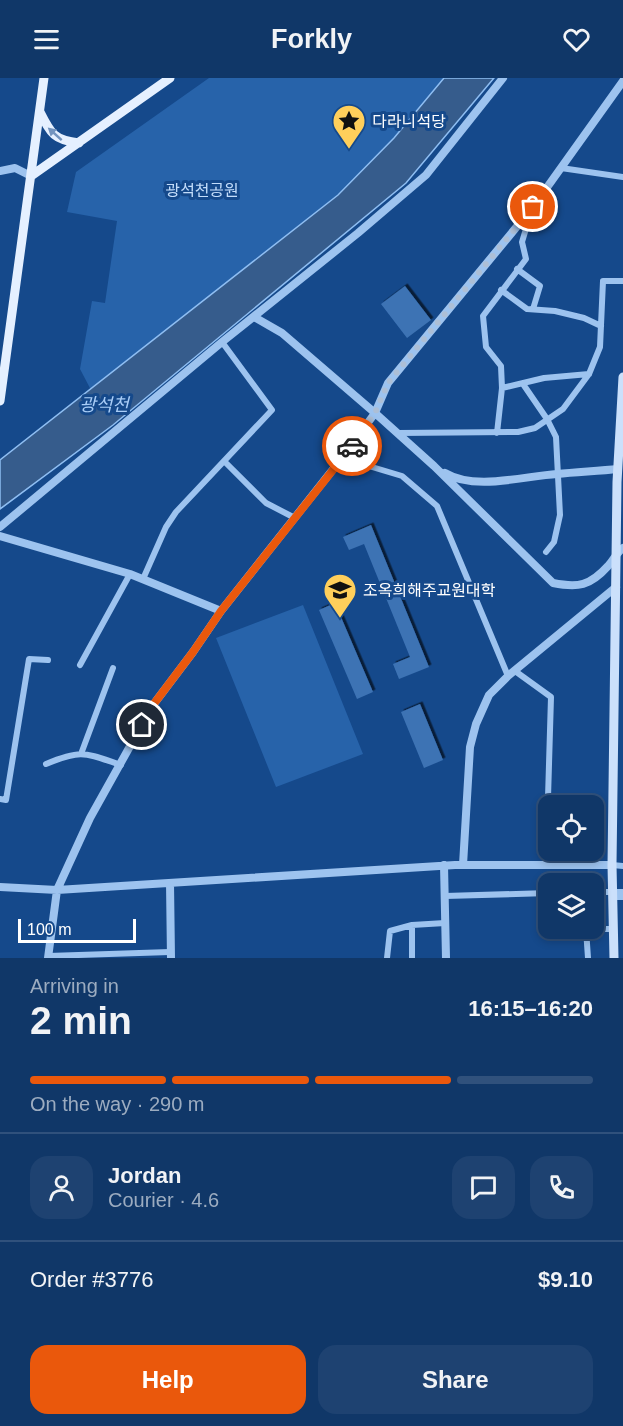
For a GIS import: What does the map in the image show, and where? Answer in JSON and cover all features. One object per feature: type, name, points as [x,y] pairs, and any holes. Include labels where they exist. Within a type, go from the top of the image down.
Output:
[{"type":"main road","points":[[0,401],[44,78]]},
{"type":"main road","points":[[31,176],[170,78]]},
{"type":"main road","points":[[40,112],[51,133],[57,139],[79,143]]},
{"type":"main road","points":[[614,958],[612,866],[616,587],[620,551],[617,482],[621,471],[623,377]]},
{"type":"street","points":[[0,527],[426,175],[503,78]]},
{"type":"street","points":[[170,883],[170,955],[48,957],[57,890],[90,818],[153,705],[221,611],[375,413],[388,383],[533,207],[623,81]]},
{"type":"street","points":[[0,171],[15,168],[31,176]]},
{"type":"street","points":[[561,168],[623,177]]},
{"type":"street","points":[[497,433],[502,388],[501,366],[486,347],[483,316],[525,259],[522,242],[533,207]]},
{"type":"street","points":[[517,269],[540,286],[533,309]]},
{"type":"street","points":[[398,433],[518,432],[535,428],[547,420],[563,409],[590,374],[600,347],[603,281],[623,281]]},
{"type":"street","points":[[501,290],[527,309],[555,311],[584,318],[601,326]]},
{"type":"street","points":[[254,317],[282,333],[398,433],[553,583],[573,587],[590,582],[608,566],[620,551]]},
{"type":"street","points":[[143,579],[166,527],[176,512],[272,410],[222,342]]},
{"type":"street","points":[[502,388],[544,378],[590,374]]},
{"type":"street","points":[[523,384],[556,436],[560,515],[554,542],[546,552]]},
{"type":"street","points":[[342,458],[402,476],[437,506],[511,674],[551,697],[546,865]]},
{"type":"street","points":[[224,461],[266,503],[295,518]]},
{"type":"street","points":[[434,466],[451,476],[472,481],[496,482],[558,474],[621,471]]},
{"type":"street","points":[[0,536],[130,574],[221,611]]},
{"type":"street","points":[[80,665],[130,574]]},
{"type":"street","points":[[463,865],[470,747],[489,695],[616,587]]},
{"type":"street","points":[[0,799],[6,800],[29,659],[48,660]]},
{"type":"street","points":[[81,754],[113,668]]},
{"type":"street","points":[[46,764],[69,754],[88,754],[121,765]]},
{"type":"street","points":[[0,887],[57,890],[444,865],[623,866]]},
{"type":"street","points":[[444,865],[446,958]]},
{"type":"street","points":[[613,894],[623,892]]},
{"type":"street","points":[[445,896],[538,893]]},
{"type":"street","points":[[604,893],[623,897]]},
{"type":"street","points":[[387,958],[390,931],[412,925],[446,923]]},
{"type":"street","points":[[412,925],[412,958]]},
{"type":"street","points":[[588,958],[586,929],[613,929]]},
{"type":"green space","name":"광석천공원","points":[[209,78],[444,78],[394,138],[338,195],[91,390],[80,369],[92,301],[105,303],[117,221],[67,212],[76,172]]},
{"type":"green space","points":[[303,605],[363,754],[276,787],[216,638]]},
{"type":"water","name":"광석천","points":[[444,78],[494,78],[406,183],[113,425],[0,509],[0,460],[338,195],[394,138]]},
{"type":"building","points":[[405,286],[431,320],[407,338],[381,304]]},
{"type":"building","points":[[371,525],[429,667],[399,679],[393,664],[410,657],[364,544],[349,550],[343,537]]},
{"type":"building","points":[[335,603],[373,692],[357,699],[319,610]]},
{"type":"building","points":[[420,704],[443,760],[424,768],[401,712]]},
{"type":"way so far","points":[[352,446],[375,413],[388,383],[533,207]]},
{"type":"place","name":"다라니석당","points":[[349,150]]},
{"type":"place","name":"조옥희해주교원대학","points":[[340,619]]},
{"type":"route","points":[[142,725],[153,705],[221,611],[352,446]]}]
